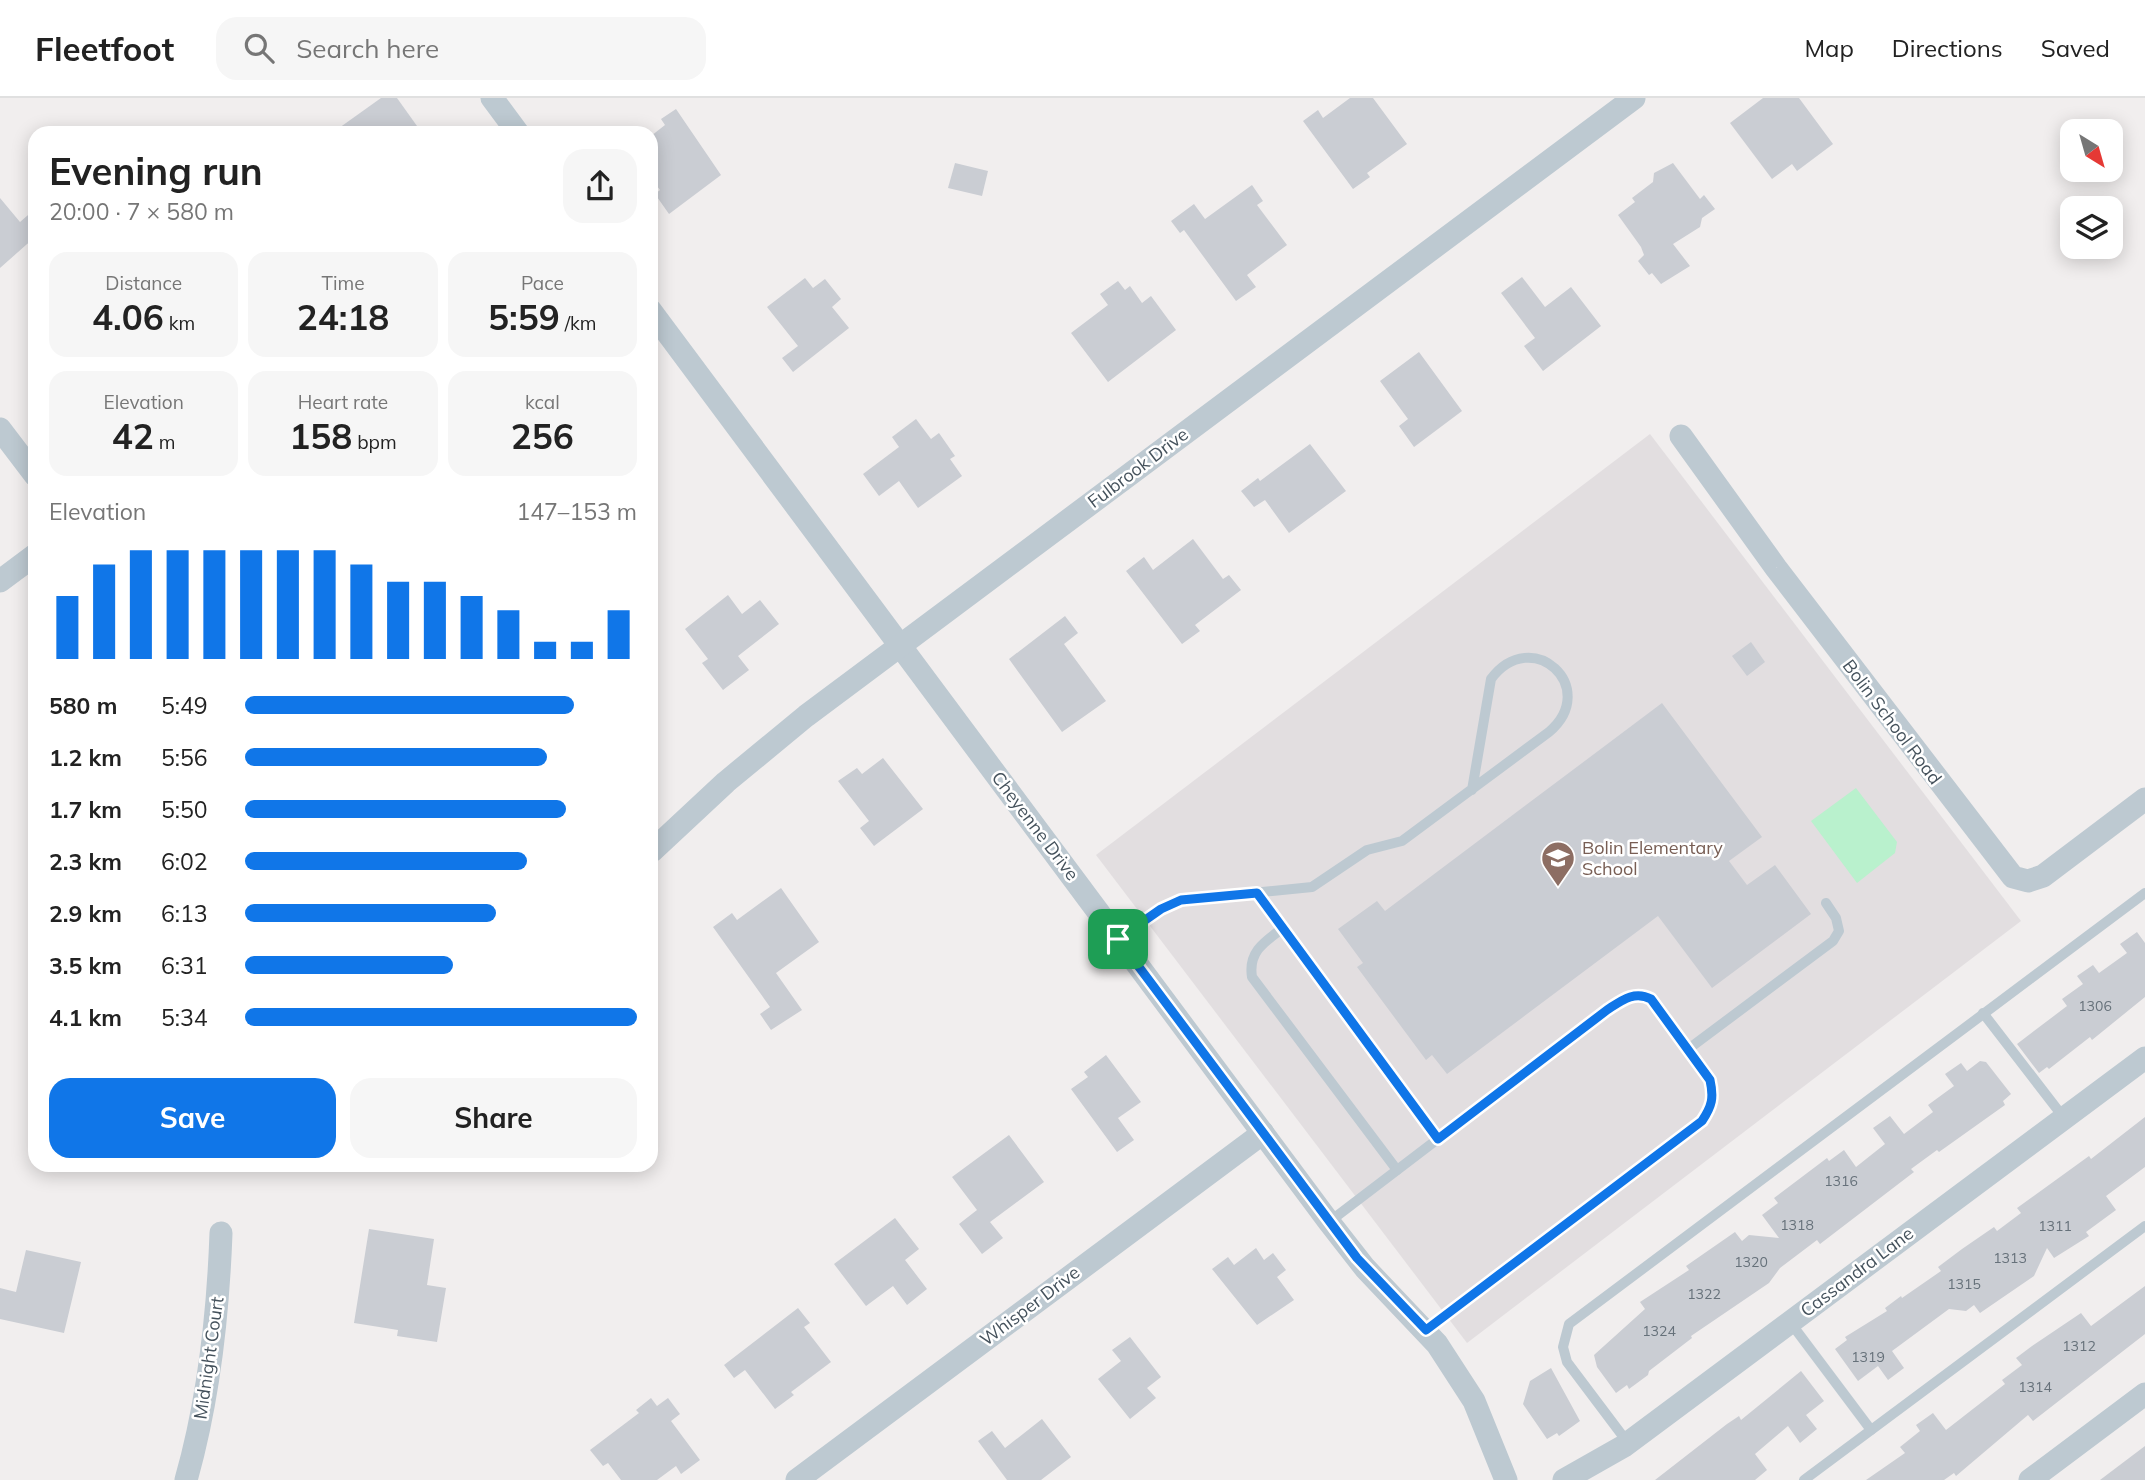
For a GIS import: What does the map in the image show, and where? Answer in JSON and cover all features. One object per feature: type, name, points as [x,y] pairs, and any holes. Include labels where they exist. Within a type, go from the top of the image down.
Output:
[{"type":"street","points":[[492,98],[513,126]]},
{"type":"street","name":"Fulbrook Drive","points":[[658,846],[766,748],[1634,98]]},
{"type":"street","name":"Cheyenne Drive","points":[[658,319],[1329,1222],[1365,1268],[1426,1330],[1474,1401],[1506,1480]]},
{"type":"street","points":[[0,429],[28,466]]},
{"type":"street","name":"Bolin School Road","points":[[1681,436],[1776,568],[2013,877],[2028,881],[2043,876],[2145,799]]},
{"type":"street","points":[[0,581],[28,560]]},
{"type":"street","name":"Cassandra Lane","points":[[1564,1480],[1628,1443],[2145,1058]]},
{"type":"street","name":"Whisper Drive","points":[[797,1480],[1263,1133]]},
{"type":"street","name":"Midnight Court","points":[[186,1480],[210,1369],[219,1300],[221,1234]]},
{"type":"street","points":[[2030,1480],[2145,1394]]},
{"type":"lane","points":[[1118,939],[1161,909],[1181,900],[1312,887],[1367,850],[1402,841],[1472,790],[1549,733],[1560,723],[1569,698],[1560,672],[1550,663],[1523,657],[1499,668],[1486,692],[1472,790]]},
{"type":"lane","points":[[1257,893],[1438,1139]]},
{"type":"lane","points":[[1628,1443],[1567,1362],[1563,1346],[1569,1324],[2145,893]]},
{"type":"lane","points":[[1688,1050],[1833,941],[1839,931],[1836,918],[1826,903]]},
{"type":"lane","points":[[1283,928],[1257,948],[1250,967],[1252,977],[1397,1170]]},
{"type":"lane","points":[[1329,1222],[1626,998],[1642,995],[1651,999],[1710,1080],[1713,1096],[1711,1108],[1702,1121],[1426,1330]]},
{"type":"lane","points":[[1983,1013],[2064,1118]]},
{"type":"lane","points":[[1804,1480],[2145,1226]]},
{"type":"lane","points":[[1790,1322],[1871,1430]]},
{"type":"shaded area","name":"Bolin Elementary School","points":[[1650,434],[2021,921],[1467,1343],[1096,855]]},
{"type":"green space","points":[[1856,788],[1897,842],[1895,853],[1857,883],[1811,821]]},
{"type":"building","points":[[381,98],[397,98],[417,126],[342,126]]},
{"type":"building","points":[[1350,98],[1373,98],[1407,144],[1367,173],[1370,177],[1353,189],[1303,121],[1318,110],[1323,118]]},
{"type":"building","points":[[1763,98],[1799,98],[1833,144],[1797,171],[1792,164],[1772,179],[1730,123]]},
{"type":"building","points":[[676,109],[721,175],[669,214],[658,198],[658,130],[665,125],[661,119]]},
{"type":"building","points":[[955,163],[988,171],[982,196],[948,188]]},
{"type":"building","points":[[1673,163],[1700,199],[1704,195],[1715,209],[1702,218],[1700,227],[1673,244],[1690,266],[1661,284],[1652,273],[1649,275],[1638,261],[1644,255],[1641,247],[1618,215],[1635,202],[1632,198],[1653,182],[1654,173]]},
{"type":"building","points":[[1252,185],[1263,201],[1257,205],[1287,245],[1247,275],[1256,287],[1236,301],[1184,230],[1180,233],[1171,221],[1194,204],[1205,219]]},
{"type":"building","points":[[0,198],[20,222],[28,215],[28,243],[0,268]]},
{"type":"building","points":[[1522,277],[1545,307],[1571,287],[1601,326],[1543,371],[1524,346],[1535,338],[1501,293]]},
{"type":"building","points":[[805,278],[813,288],[825,279],[841,299],[832,307],[849,328],[793,372],[782,358],[798,346],[767,307]]},
{"type":"building","points":[[1118,281],[1125,290],[1130,286],[1142,303],[1151,296],[1176,330],[1108,382],[1071,333],[1108,305],[1100,294]]},
{"type":"building","points":[[1419,352],[1462,411],[1414,447],[1399,426],[1408,419],[1380,381]]},
{"type":"building","points":[[916,419],[931,439],[939,433],[955,456],[950,459],[962,476],[918,508],[899,481],[879,496],[863,474],[899,447],[892,437]]},
{"type":"building","points":[[1310,444],[1346,491],[1289,533],[1265,500],[1254,507],[1241,491],[1258,478],[1260,481]]},
{"type":"building","points":[[1193,539],[1223,579],[1229,575],[1241,590],[1195,625],[1200,631],[1182,644],[1126,571],[1144,557],[1153,570]]},
{"type":"building","points":[[728,595],[742,614],[760,600],[779,624],[738,656],[749,670],[723,690],[702,663],[708,659],[685,629]]},
{"type":"building","points":[[1065,616],[1078,633],[1064,644],[1106,701],[1062,732],[1009,659]]},
{"type":"building","points":[[1751,642],[1765,662],[1747,676],[1732,656]]},
{"type":"building","points":[[1662,703],[1762,837],[1729,861],[1747,885],[1775,865],[1811,914],[1712,988],[1658,916],[1447,1074],[1432,1055],[1426,1060],[1357,967],[1363,963],[1338,929],[1377,901],[1385,911]]},
{"type":"building","points":[[883,758],[923,809],[874,846],[860,828],[869,821],[838,781],[857,768],[862,774]]},
{"type":"building","points":[[781,888],[819,942],[776,973],[802,1010],[771,1030],[760,1014],[770,1007],[713,927],[732,913],[737,920]]},
{"type":"building","points":[[2137,932],[2145,943],[2145,997],[2092,1040],[2090,1037],[2049,1069],[2047,1067],[2039,1073],[2017,1044],[2067,1006],[2062,999],[2083,984],[2077,976],[2093,965],[2099,973],[2127,953],[2120,944]]},
{"type":"building","points":[[1106,1055],[1141,1102],[1118,1118],[1134,1140],[1117,1152],[1071,1089],[1088,1077],[1084,1072]]},
{"type":"building","points":[[1980,1061],[1986,1062],[2011,1094],[2003,1101],[2005,1105],[1911,1169],[1914,1172],[1820,1244],[1817,1240],[1780,1268],[1769,1283],[1691,1336],[1692,1338],[1649,1371],[1648,1375],[1629,1389],[1627,1385],[1616,1393],[1597,1367],[1594,1355],[1645,1309],[1640,1302],[1689,1270],[1686,1266],[1735,1232],[1742,1241],[1749,1235],[1779,1238],[1762,1215],[1778,1203],[1774,1198],[1827,1158],[1829,1161],[1844,1150],[1856,1167],[1885,1144],[1873,1128],[1890,1116],[1904,1134],[1933,1112],[1928,1105],[1954,1086],[1945,1074],[1961,1063],[1967,1071]]},
{"type":"building","points":[[2145,1117],[2145,1167],[2106,1196],[2116,1210],[2086,1232],[2089,1236],[2054,1258],[2047,1248],[2034,1276],[1980,1313],[1974,1305],[1966,1311],[1949,1309],[1892,1351],[1904,1368],[1888,1380],[1878,1366],[1858,1381],[1835,1349],[1847,1340],[1845,1337],[1887,1311],[1885,1308],[1901,1296],[1902,1298],[1941,1271],[1938,1267],[1962,1249],[1994,1227],[1997,1231],[2021,1213],[2017,1208],[2089,1156],[2091,1159]]},
{"type":"building","points":[[1009,1135],[1044,1182],[990,1222],[1003,1238],[982,1254],[959,1224],[977,1210],[952,1177]]},
{"type":"building","points":[[895,1218],[919,1249],[905,1260],[927,1289],[907,1305],[893,1286],[866,1306],[834,1264]]},
{"type":"building","points":[[369,1229],[434,1239],[427,1285],[446,1288],[437,1342],[397,1336],[398,1330],[354,1323]]},
{"type":"building","points":[[1256,1248],[1264,1260],[1273,1253],[1286,1270],[1277,1277],[1294,1300],[1257,1325],[1212,1269],[1228,1257],[1234,1265]]},
{"type":"building","points":[[26,1250],[81,1262],[64,1333],[0,1319],[0,1288],[16,1292]]},
{"type":"building","points":[[2145,1286],[2145,1334],[2033,1421],[2028,1415],[1956,1476],[1954,1473],[1944,1480],[1866,1480],[1905,1453],[1900,1447],[1920,1431],[1916,1425],[1933,1413],[1946,1430],[2005,1384],[2002,1380],[2022,1365],[2016,1358],[2032,1346],[2081,1313],[2091,1326]]},
{"type":"building","points":[[798,1308],[810,1323],[804,1327],[831,1362],[791,1392],[794,1395],[775,1409],[745,1370],[734,1378],[724,1365]]},
{"type":"building","points":[[1130,1337],[1161,1377],[1147,1388],[1156,1398],[1130,1419],[1098,1379],[1121,1361],[1112,1350]]},
{"type":"building","points":[[1551,1368],[1580,1421],[1559,1436],[1557,1433],[1547,1439],[1523,1404],[1530,1381]]},
{"type":"building","points":[[1801,1371],[1824,1401],[1806,1415],[1817,1429],[1800,1443],[1788,1426],[1755,1454],[1767,1470],[1755,1480],[1655,1480],[1727,1424],[1739,1416],[1741,1420]]},
{"type":"building","points":[[651,1398],[657,1406],[668,1398],[680,1414],[671,1421],[700,1460],[681,1474],[676,1466],[657,1480],[621,1480],[608,1463],[603,1466],[590,1450],[639,1413],[636,1410]]},
{"type":"building","points":[[1042,1419],[1071,1457],[1041,1480],[1007,1480],[978,1441],[992,1431],[1005,1448]]},
{"type":"building","points":[[2145,1446],[2145,1480],[2100,1480]]},
{"type":"place","name":"Bolin Elementary School","points":[[1558,888]]},
{"type":"route","points":[[1257,893],[1438,1139],[1607,1010],[1626,998],[1642,995],[1651,999],[1710,1080],[1713,1096],[1711,1108],[1702,1121],[1426,1330],[1357,1258],[1118,939],[1161,909],[1181,900],[1257,893]]}]
